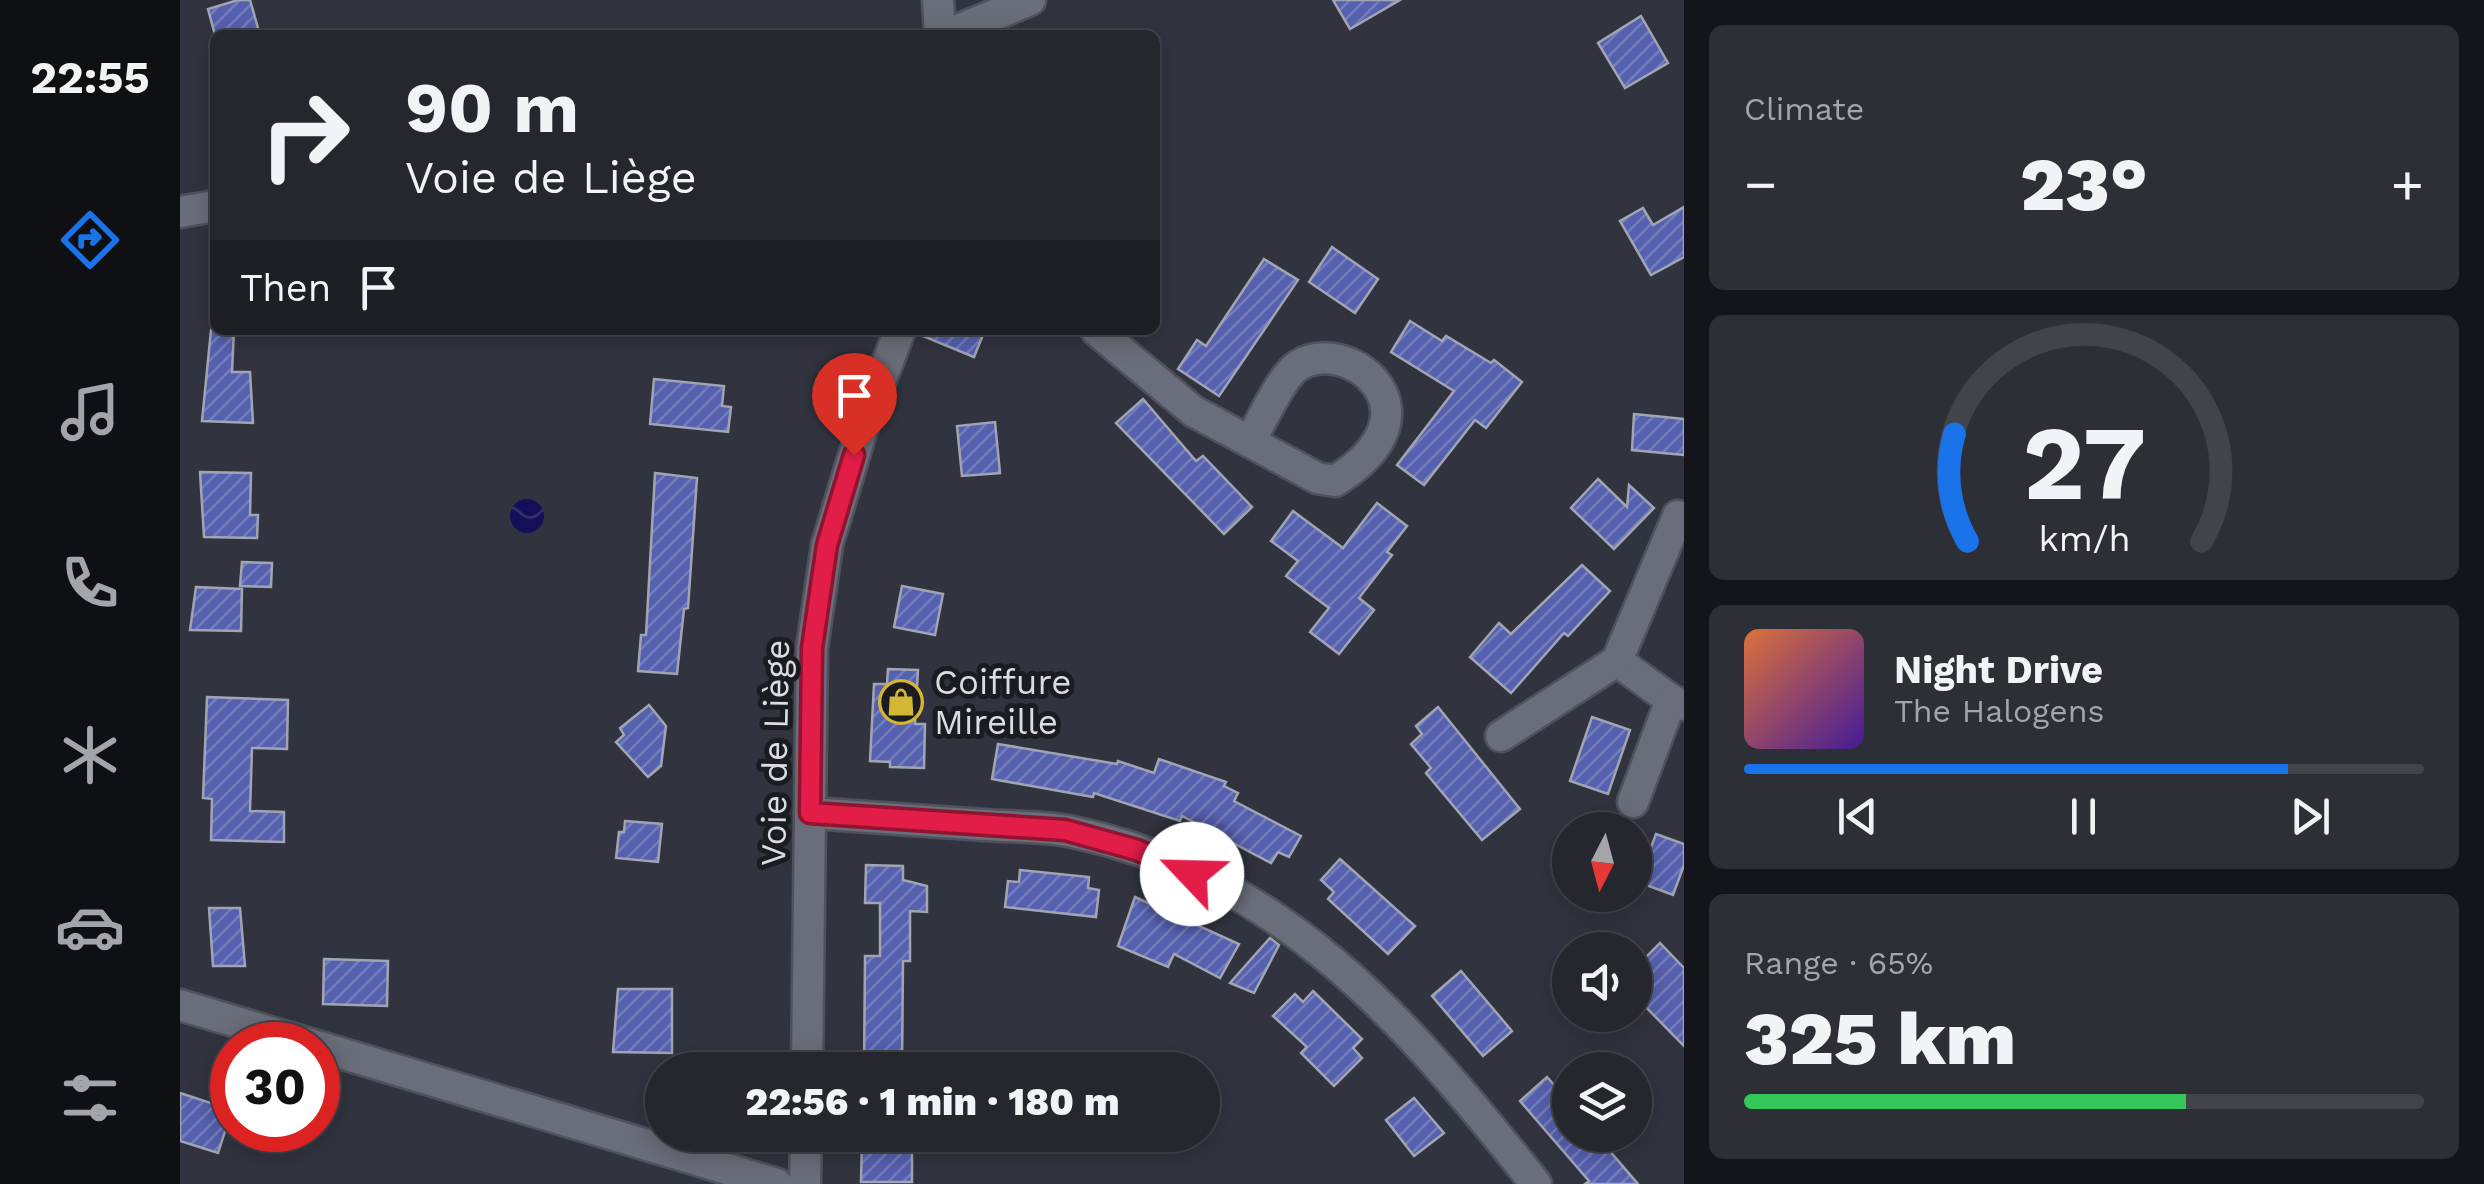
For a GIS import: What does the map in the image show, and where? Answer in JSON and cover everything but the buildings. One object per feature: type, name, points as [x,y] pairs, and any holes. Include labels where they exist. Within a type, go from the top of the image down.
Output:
[{"type":"street","points":[[938,0],[942,30]]},
{"type":"street","points":[[955,30],[1030,0]]},
{"type":"street","points":[[180,212],[210,207]]},
{"type":"street","name":"Voie de Liège","points":[[807,1052],[812,648],[827,545],[863,426],[898,335]]},
{"type":"street","points":[[1102,335],[1193,411],[1250,442],[1317,478],[1335,481],[1353,470],[1384,432],[1386,398],[1375,381],[1353,366],[1314,361],[1294,368],[1250,442]]},
{"type":"street","points":[[1501,736],[1617,661],[1678,516]]},
{"type":"street","points":[[1617,661],[1678,702],[1634,802]]},
{"type":"street","points":[[810,813],[1065,830],[1137,850],[1219,886],[1300,932],[1359,981],[1402,1025],[1536,1184]]},
{"type":"street","points":[[180,1004],[777,1184]]},
{"type":"street","points":[[805,1184],[806,1152]]},
{"type":"water","points":[[527,499],[539,504],[544,516],[539,528],[527,533],[515,528],[510,516],[515,504]]},
{"type":"place","name":"Coiffure Mireille","points":[[901,702]]},
{"type":"route","points":[[854,455],[827,545],[812,648],[810,813],[1065,830],[1137,850],[1192,874]]}]
